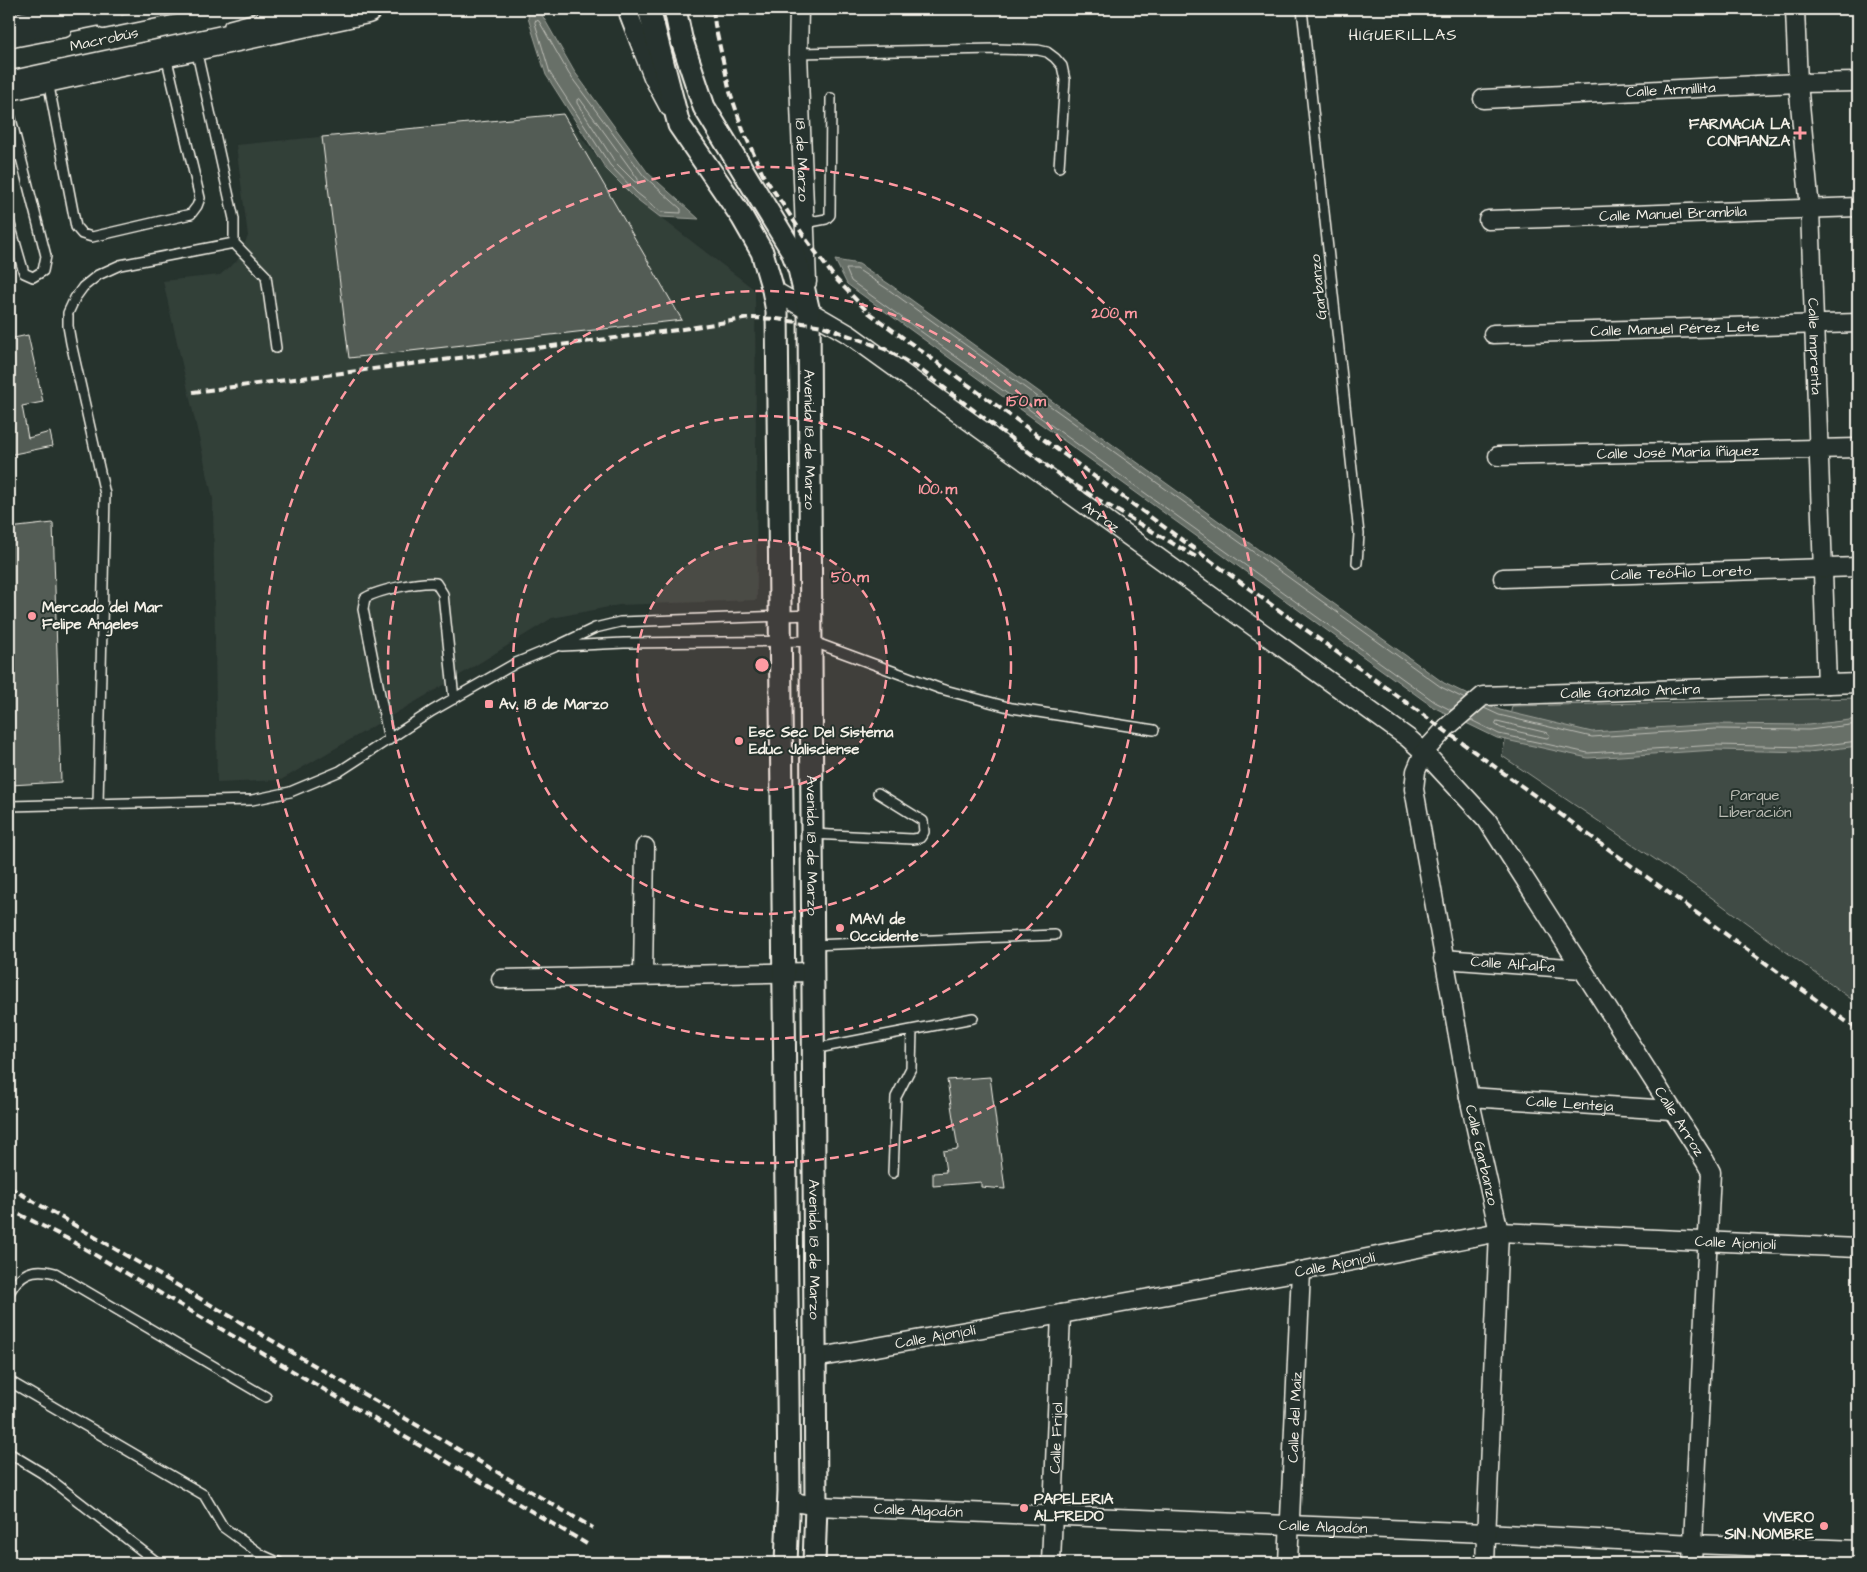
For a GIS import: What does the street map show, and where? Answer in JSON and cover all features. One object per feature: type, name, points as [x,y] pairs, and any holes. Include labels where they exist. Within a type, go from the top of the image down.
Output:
[{"type":"main road","points":[[9,86],[165,54],[367,9]]},
{"type":"main road","points":[[9,29],[100,14]]},
{"type":"street","name":"Avenida 18 de Marzo","points":[[629,9],[653,77],[678,125],[742,217],[762,252],[773,290],[778,325],[789,1501],[786,1563]]},
{"type":"street","name":"Avenida 18 de Marzo","points":[[649,9],[678,125]]},
{"type":"street","name":"Avenida 18 de Marzo","points":[[675,9],[681,38],[704,107],[791,250],[799,269],[809,312],[816,1506],[814,1563]]},
{"type":"street","name":"18 de Marzo","points":[[799,9],[798,53],[809,312]]},
{"type":"street","name":"Calle Imprenta","points":[[1795,9],[1798,83],[1810,209],[1827,684]]},
{"type":"street","name":"Calle Armillita","points":[[1483,99],[1798,83],[1858,82]]},
{"type":"street","name":"Calle Manuel Brambila","points":[[1488,220],[1858,207]]},
{"type":"street","name":"Arroz","points":[[773,290],[850,335],[1408,738],[1424,752]]},
{"type":"street","name":"Calle Manuel Pérez Lete","points":[[1493,334],[1858,323]]},
{"type":"street","name":"Calle José María Íñiguez","points":[[1498,456],[1858,448]]},
{"type":"street","name":"Calle Teófilo Loreto","points":[[1502,578],[1858,567]]},
{"type":"street","name":"Calle Gonzalo Ancira","points":[[1424,752],[1447,727],[1483,696],[1858,683]]},
{"type":"street","name":"Calle Garbanzo","points":[[1424,752],[1416,771],[1414,789],[1469,1098],[1499,1232],[1485,1563]]},
{"type":"street","name":"Calle Arroz","points":[[1424,752],[1487,820],[1711,1172],[1692,1563]]},
{"type":"street","points":[[643,975],[645,847]]},
{"type":"street","name":"Calle Alfalfa","points":[[1444,959],[1582,969]]},
{"type":"street","points":[[501,979],[784,971],[812,972]]},
{"type":"street","name":"Calle Lenteja","points":[[1469,1098],[1671,1110]]},
{"type":"street","name":"Calle Ajonjolí","points":[[814,1358],[1301,1271],[1499,1232],[1858,1248]]},
{"type":"street","name":"Calle del Maíz","points":[[1288,1563],[1301,1271]]},
{"type":"street","name":"Calle Frijol","points":[[1051,1563],[1061,1314]]},
{"type":"street","name":"Calle Algodón","points":[[789,1501],[816,1506],[1858,1550]]},
{"type":"lane","name":"Macrobús","points":[[100,14],[176,9]]},
{"type":"lane","points":[[216,29],[291,9]]},
{"type":"lane","name":"Garbanzo","points":[[1302,9],[1359,534],[1357,563]]},
{"type":"lane","name":"Macrobús","points":[[9,43],[74,30]]},
{"type":"lane","points":[[196,46],[234,219],[234,243],[266,276],[276,348]]},
{"type":"lane","points":[[798,53],[995,49],[1047,52],[1062,66],[1065,80],[1059,167]]},
{"type":"lane","points":[[48,78],[76,227],[82,234],[92,237],[191,214],[197,206],[200,198],[165,54]]},
{"type":"lane","points":[[805,223],[826,219],[830,215],[831,98]]},
{"type":"lane","points":[[9,111],[46,256],[46,264],[43,271],[33,277],[24,273],[9,221]]},
{"type":"lane","points":[[9,158],[19,153]]},
{"type":"lane","points":[[98,804],[105,494],[71,343],[68,313],[83,287],[98,274],[120,264],[234,243]]},
{"type":"lane","points":[[388,740],[363,609],[365,598],[374,593],[426,582],[436,583],[440,587],[443,594],[454,699]]},
{"type":"lane","points":[[9,806],[252,800],[290,792],[340,771],[454,699],[516,663],[595,628],[620,622],[811,615]]},
{"type":"lane","points":[[557,646],[811,641],[941,689],[1003,705],[1154,730]]},
{"type":"lane","points":[[812,834],[920,838],[924,832],[923,821],[878,793]]},
{"type":"lane","points":[[812,945],[1054,935]]},
{"type":"lane","points":[[813,1049],[973,1018]]},
{"type":"lane","points":[[893,1174],[896,1097],[911,1068],[912,1030]]},
{"type":"lane","points":[[9,1293],[17,1279],[24,1274],[44,1270],[55,1273],[266,1397]]},
{"type":"lane","points":[[9,1381],[204,1495],[223,1527],[262,1555],[280,1563]]},
{"type":"lane","points":[[9,1453],[42,1473],[158,1563]]},
{"type":"shaded area","points":[[563,114],[606,169],[634,197],[755,290],[757,600],[619,605],[552,618],[444,685],[281,780],[217,783],[213,499],[163,281],[220,275],[237,261],[248,236],[236,145]]},
{"type":"green space","name":"Parque Liberación","points":[[1858,698],[1858,1004],[1708,895],[1502,756],[1512,706]]},
{"type":"water","points":[[530,9],[535,9],[542,15],[574,71],[648,173],[699,219],[660,217],[634,197],[606,169],[546,75],[528,18]]},
{"type":"water","points":[[835,260],[859,264],[892,286],[1444,683],[1500,710],[1592,732],[1715,724],[1808,725],[1858,719],[1858,746],[1809,752],[1716,750],[1588,758],[1497,738],[1433,707],[847,284]]},
{"type":"building","points":[[563,114],[682,320],[349,358],[322,137]]},
{"type":"building","points":[[28,335],[43,402],[22,406],[28,438],[50,432],[53,446],[9,455],[9,339]]},
{"type":"building","name":"Mercado del Mar Felipe Angeles","points":[[53,523],[61,782],[11,785],[9,528]]},
{"type":"building","points":[[990,1077],[1005,1189],[981,1187],[981,1182],[933,1186],[933,1173],[946,1172],[943,1151],[958,1149],[947,1080]]},
{"type":"railway","points":[[713,9],[730,92],[743,130],[763,175],[834,277],[869,313],[1858,1030]]},
{"type":"railway","points":[[193,392],[677,330],[750,318],[777,319],[823,326],[885,349],[918,368],[1058,474],[1196,557]]},
{"type":"railway","points":[[9,1187],[593,1528]]},
{"type":"railway","points":[[9,1209],[68,1239],[587,1544]]},
{"type":"place","name":"FARMACIA LA CONFIANZA","points":[[1800,133]]},
{"type":"place","name":"Mercado del Mar Felipe Angeles","points":[[32,616]]},
{"type":"place","name":"Av. 18 de Marzo","points":[[489,704]]},
{"type":"place","name":"Esc Sec Del Sistema Educ Jalisciense","points":[[739,741]]},
{"type":"place","name":"MAVI de Occidente","points":[[840,928]]},
{"type":"place","name":"PAPELERIA ALFREDO","points":[[1024,1508]]},
{"type":"place","name":"VIVERO SIN NOMBRE","points":[[1824,1526]]},
{"type":"district","name":"HIGUERILLAS","points":[[1403,34]]}]
